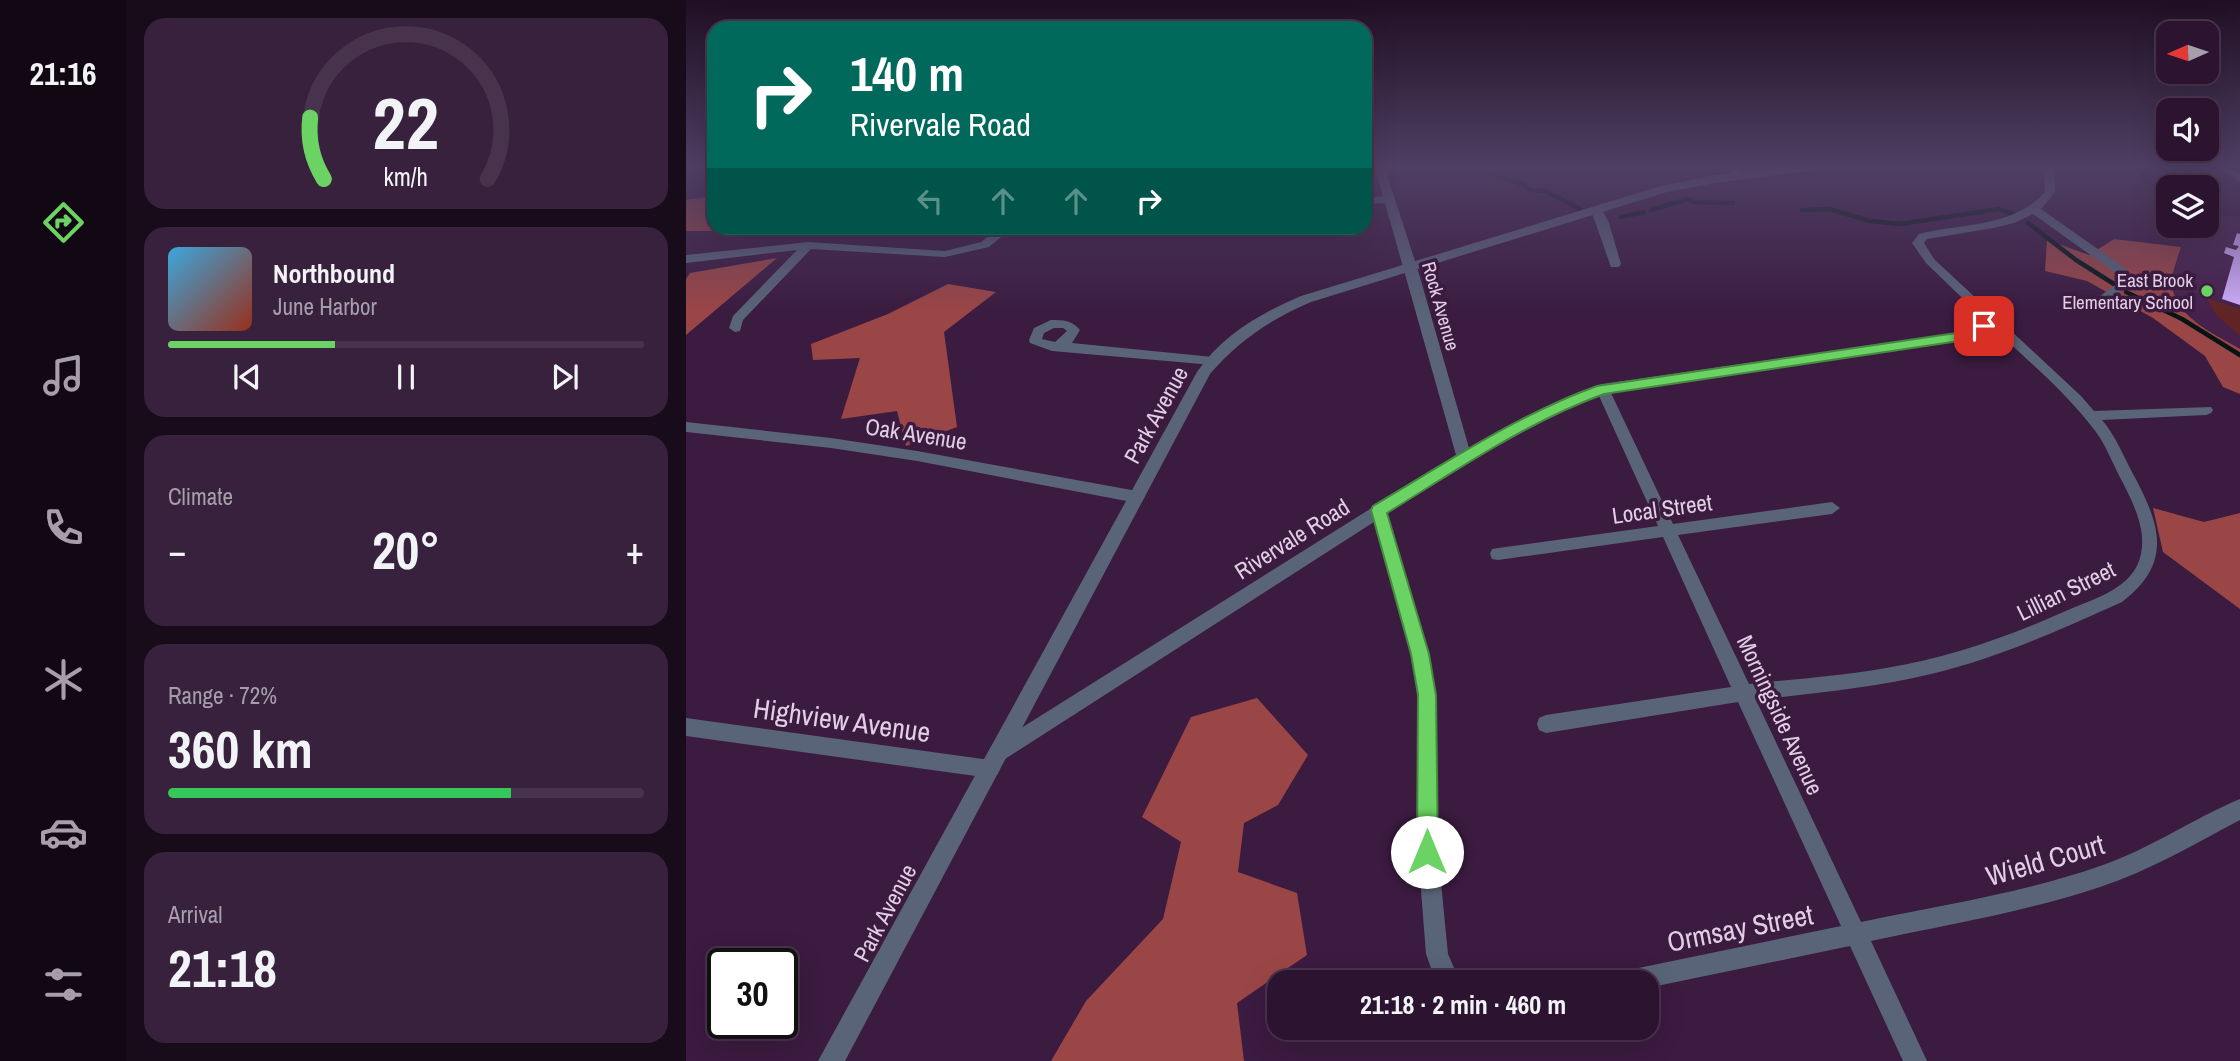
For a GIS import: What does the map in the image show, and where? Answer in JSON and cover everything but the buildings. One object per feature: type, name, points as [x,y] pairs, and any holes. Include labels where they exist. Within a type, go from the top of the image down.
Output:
[{"type":"street","name":"Rock Avenue","points":[[1394,216],[1411,267],[1464,457]]},
{"type":"street","name":"Park Avenue","points":[[831,1061],[1213,361],[1245,330],[1283,308],[1579,216]]},
{"type":"street","points":[[1601,216],[1604,221],[1607,247],[1615,264]]},
{"type":"street","name":"Lillian Street","points":[[1546,724],[1743,693],[1886,676],[1933,666],[2018,640],[2116,597],[2131,586],[2143,571],[2149,554],[2147,517],[2103,431],[2092,416],[1930,261],[1918,243],[1919,239],[1930,234],[2009,221],[2021,216]]},
{"type":"street","points":[[2044,216],[2122,272],[2127,282],[2105,297]]},
{"type":"street","points":[[686,259],[808,245],[945,254],[985,246],[998,235]]},
{"type":"street","points":[[735,328],[737,319],[808,245]]},
{"type":"street","name":"Rivervale Road","points":[[994,761],[1379,510],[1464,457],[1562,405],[1602,389],[1959,337],[1992,320]]},
{"type":"street","points":[[1060,346],[1213,361]]},
{"type":"street","name":"Morningside Avenue","points":[[1602,389],[1914,1061]]},
{"type":"street","points":[[2092,416],[2206,410]]},
{"type":"street","name":"Oak Avenue","points":[[686,428],[831,443],[917,456],[1137,497]]},
{"type":"street","name":"Local Street","points":[[1498,554],[1832,508]]},
{"type":"street","points":[[1379,510],[1420,654],[1427,695],[1427,852],[1437,954],[1444,970]]},
{"type":"street","name":"Highview Avenue","points":[[686,727],[994,761]]},
{"type":"street","name":"Wield Court","points":[[1856,935],[2035,896],[2102,876],[2163,850],[2240,809]]},
{"type":"street","name":"Ormsay Street","points":[[1659,975],[1856,935]]},
{"type":"shaded area","points":[[686,216],[707,216],[707,231],[686,231]]},
{"type":"shaded area","name":"East Brook Elementary School","points":[[2219,216],[2240,217],[2240,349],[2194,321],[2176,301],[2172,280],[2181,247],[2179,238],[2219,238]]},
{"type":"shaded area","points":[[2114,239],[2181,247],[2172,280],[2174,293],[2179,304],[2196,322],[2240,349],[2240,394],[2223,387],[2205,356],[2153,318],[2087,281],[2045,271],[2047,240],[2089,255]]},
{"type":"shaded area","points":[[777,258],[686,335],[686,279],[690,273]]},
{"type":"shaded area","points":[[948,284],[996,292],[944,332],[957,427],[906,446],[897,411],[841,419],[860,358],[813,360],[811,344],[888,314]]},
{"type":"shaded area","points":[[2207,298],[2240,309],[2240,336],[2216,315]]},
{"type":"shaded area","points":[[2153,508],[2204,522],[2240,513],[2240,609],[2163,552]]},
{"type":"shaded area","points":[[1257,698],[1308,755],[1278,805],[1244,823],[1238,872],[1297,893],[1307,955],[1285,970],[1267,970],[1267,982],[1237,1003],[1244,1061],[1051,1061],[1086,1001],[1163,919],[1181,842],[1142,817],[1191,717]]},
{"type":"waterway","points":[[1621,217],[1628,216]]},
{"type":"waterway","points":[[1851,216],[1870,221],[1900,224],[1956,216]]},
{"type":"waterway","points":[[2028,223],[2076,260],[2114,284]]},
{"type":"waterway","points":[[2126,292],[2182,319],[2240,355]]},
{"type":"place","name":"East Brook Elementary School","points":[[2207,291]]},
{"type":"route","points":[[1427,852],[1427,695],[1420,654],[1379,510],[1514,429],[1602,389],[1959,337],[1984,326]]}]
